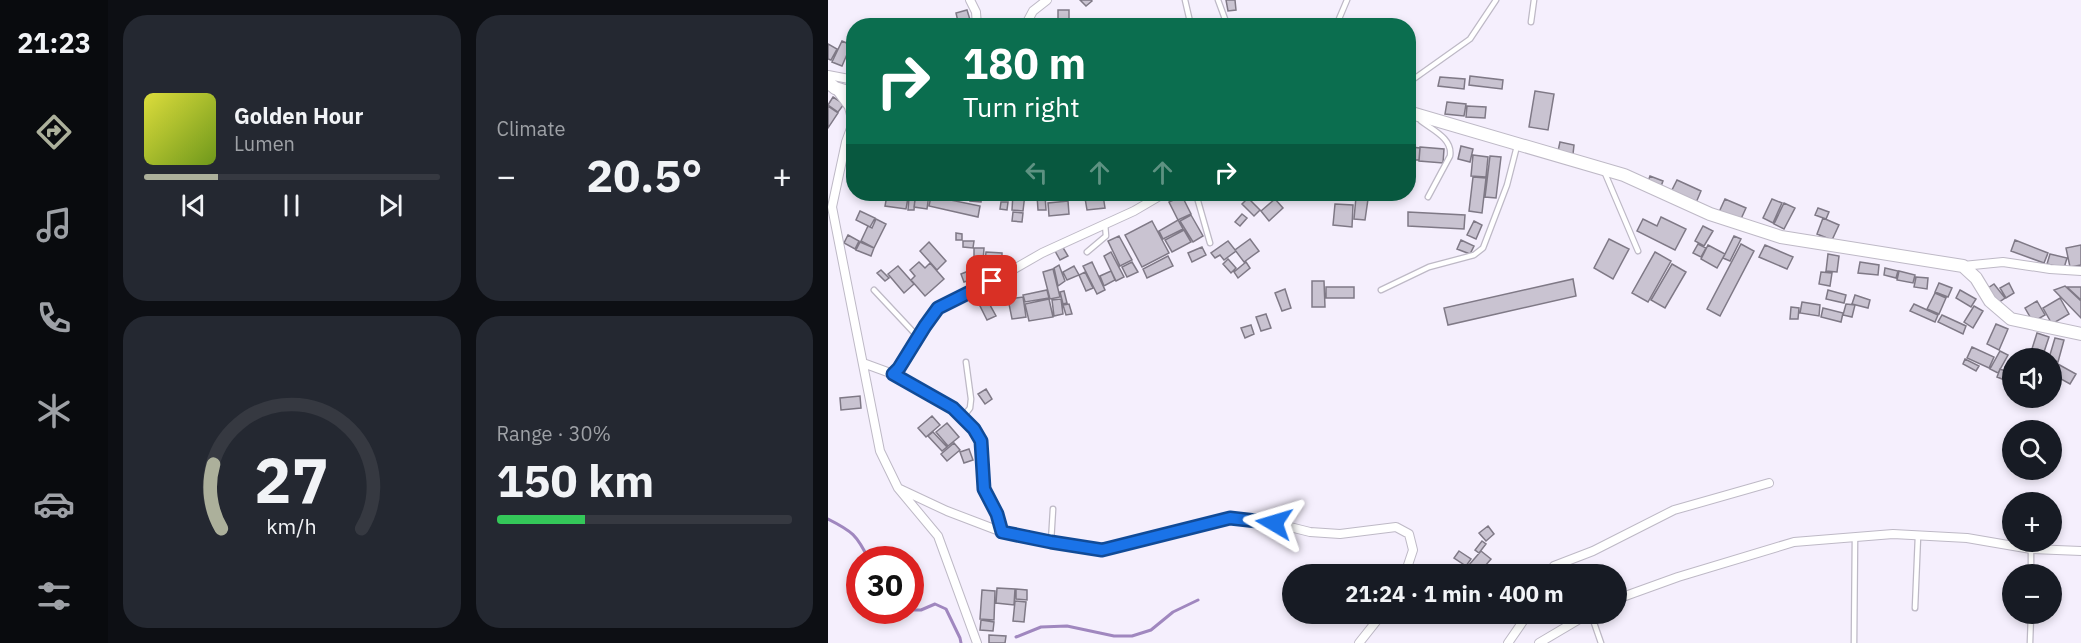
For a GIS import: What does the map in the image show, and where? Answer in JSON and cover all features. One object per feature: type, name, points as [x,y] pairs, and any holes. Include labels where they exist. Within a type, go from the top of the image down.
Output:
[{"type":"street","points":[[970,0],[976,18]]},
{"type":"street","points":[[1029,18],[1033,11],[1047,0]]},
{"type":"street","points":[[828,75],[846,78]]},
{"type":"street","points":[[831,85],[846,91]]},
{"type":"street","points":[[831,85],[846,103]]},
{"type":"street","points":[[1416,114],[1624,175],[1710,214],[1781,237],[1963,266],[2003,262],[2081,271]]},
{"type":"street","points":[[846,142],[832,207],[880,451],[898,488],[938,536],[977,643]]},
{"type":"street","points":[[893,374],[938,308],[976,291],[1042,253],[1134,211],[1150,201]]},
{"type":"street","points":[[1963,266],[1976,278],[1990,301],[2011,319],[2081,334]]},
{"type":"street","points":[[863,363],[893,374],[953,408],[974,429],[981,441],[984,489],[997,514],[1002,532]]},
{"type":"street","points":[[1559,564],[1593,551],[1674,510],[1769,483]]},
{"type":"street","points":[[898,488],[947,511],[1002,532],[1102,550],[1230,518],[1274,523],[1310,532],[1340,534],[1396,527],[1409,534],[1413,550],[1408,564]]},
{"type":"street","points":[[1627,596],[1678,577],[1794,542],[1893,534],[1967,538],[2002,544]]},
{"type":"street","points":[[2062,550],[2081,551]]},
{"type":"street","points":[[1359,643],[1374,624]]},
{"type":"street","points":[[1508,643],[1521,624]]},
{"type":"street","points":[[1540,643],[1572,624]]},
{"type":"lane","points":[[1185,0],[1189,18]]},
{"type":"lane","points":[[1218,0],[1225,18]]},
{"type":"lane","points":[[1339,18],[1347,0]]},
{"type":"lane","points":[[1416,77],[1470,39],[1496,0]]},
{"type":"lane","points":[[1531,22],[1534,0]]},
{"type":"lane","points":[[1416,117],[1449,142],[1451,150],[1428,196]]},
{"type":"lane","points":[[1381,290],[1429,267],[1474,255],[1483,248],[1507,184],[1518,143]]},
{"type":"lane","points":[[1603,168],[1638,251]]},
{"type":"lane","points":[[1198,201],[1210,243]]},
{"type":"lane","points":[[1087,252],[1106,236],[1105,224]]},
{"type":"lane","points":[[874,290],[918,337]]},
{"type":"lane","points":[[963,417],[970,408],[966,362]]},
{"type":"lane","points":[[1051,542],[1053,509]]},
{"type":"lane","points":[[1915,608],[1918,536]]},
{"type":"lane","points":[[1854,643],[1855,537]]},
{"type":"lane","points":[[1593,624],[1600,643]]},
{"type":"lane","points":[[2030,643],[2031,624]]},
{"type":"building","points":[[1080,0],[1091,0],[1092,1],[1086,6]]},
{"type":"building","points":[[1226,0],[1235,0],[1236,10],[1228,11]]},
{"type":"building","points":[[967,10],[970,18],[957,18],[956,13]]},
{"type":"building","points":[[1058,10],[1069,10],[1069,18],[1058,18]]},
{"type":"building","points":[[842,41],[846,43],[846,57],[842,66],[832,62]]},
{"type":"building","points":[[828,44],[837,49],[831,60],[828,59]]},
{"type":"building","points":[[1470,76],[1503,80],[1502,89],[1469,85]]},
{"type":"building","points":[[1440,77],[1465,79],[1464,89],[1438,86]]},
{"type":"building","points":[[1535,91],[1554,94],[1548,130],[1529,127]]},
{"type":"building","points":[[833,97],[844,104],[838,112],[828,105]]},
{"type":"building","points":[[1447,102],[1466,104],[1464,116],[1445,114]]},
{"type":"building","points":[[828,106],[838,113],[828,128]]},
{"type":"building","points":[[1467,106],[1486,107],[1485,118],[1466,117]]},
{"type":"building","points":[[1560,142],[1574,145],[1573,154],[1558,151]]},
{"type":"building","points":[[1461,146],[1473,149],[1470,162],[1458,159]]},
{"type":"building","points":[[1420,147],[1444,149],[1443,163],[1419,161]]},
{"type":"building","points":[[1416,148],[1420,148],[1419,160],[1416,160]]},
{"type":"building","points":[[1473,155],[1488,157],[1486,177],[1471,176]]},
{"type":"building","points":[[1490,156],[1501,157],[1496,198],[1485,197]]},
{"type":"building","points":[[1650,176],[1663,181],[1660,189],[1647,184]]},
{"type":"building","points":[[1473,177],[1486,178],[1482,213],[1469,211]]},
{"type":"building","points":[[1677,180],[1701,191],[1695,205],[1670,194]]},
{"type":"building","points":[[1725,199],[1746,208],[1740,221],[1719,212]]},
{"type":"building","points":[[1772,199],[1782,203],[1773,223],[1763,218]]},
{"type":"building","points":[[886,201],[907,201],[906,209],[885,206]]},
{"type":"building","points":[[909,201],[915,201],[914,210],[908,210]]},
{"type":"building","points":[[915,201],[928,201],[927,209],[914,207]]},
{"type":"building","points":[[930,201],[956,201],[980,206],[978,217],[929,206]]},
{"type":"building","points":[[1013,201],[1024,201],[1023,211],[1012,210]]},
{"type":"building","points":[[1037,201],[1045,201],[1046,210],[1038,210]]},
{"type":"building","points":[[1068,201],[1069,214],[1049,216],[1048,203]]},
{"type":"building","points":[[1086,201],[1104,201],[1105,208],[1087,210]]},
{"type":"building","points":[[1184,201],[1191,214],[1178,220],[1169,202]]},
{"type":"building","points":[[1245,201],[1251,201],[1260,210],[1254,216],[1242,204]]},
{"type":"building","points":[[1273,201],[1277,201],[1283,208],[1269,221],[1261,211]]},
{"type":"building","points":[[1356,201],[1368,201],[1365,220],[1354,219]]},
{"type":"building","points":[[1001,202],[1008,202],[1007,210],[1000,209]]},
{"type":"building","points":[[1784,203],[1795,208],[1784,229],[1774,224]]},
{"type":"building","points":[[1335,204],[1353,205],[1352,227],[1333,225]]},
{"type":"building","points":[[1818,208],[1829,212],[1826,219],[1815,215]]},
{"type":"building","points":[[860,211],[875,218],[870,227],[856,220]]},
{"type":"building","points":[[1013,212],[1023,213],[1022,222],[1012,221]]},
{"type":"building","points":[[1408,212],[1465,215],[1464,229],[1408,226]]},
{"type":"building","points":[[1242,214],[1247,218],[1240,226],[1235,222]]},
{"type":"building","points":[[1191,215],[1203,236],[1193,242],[1180,221]]},
{"type":"building","points":[[1661,217],[1686,229],[1675,250],[1637,231],[1643,219],[1657,226]]},
{"type":"building","points":[[1823,218],[1839,225],[1832,240],[1817,234]]},
{"type":"building","points":[[876,219],[886,224],[874,248],[861,241],[868,226],[872,228]]},
{"type":"building","points":[[1178,220],[1183,229],[1163,239],[1159,231]]},
{"type":"building","points":[[1152,221],[1169,253],[1142,267],[1125,235]]},
{"type":"building","points":[[1474,221],[1482,225],[1476,239],[1467,235]]},
{"type":"building","points":[[1703,226],[1713,231],[1704,246],[1695,241]]},
{"type":"building","points":[[1184,230],[1191,242],[1172,252],[1165,240]]},
{"type":"building","points":[[956,233],[962,234],[962,240],[956,240]]},
{"type":"building","points":[[848,235],[859,241],[855,249],[844,243]]},
{"type":"building","points":[[1119,236],[1132,260],[1120,266],[1108,241]]},
{"type":"building","points":[[1734,236],[1741,239],[1730,261],[1723,258]]},
{"type":"building","points":[[1250,239],[1259,251],[1244,262],[1235,250]]},
{"type":"building","points":[[1609,239],[1629,249],[1613,279],[1594,268]]},
{"type":"building","points":[[1461,240],[1474,246],[1470,254],[1457,249]]},
{"type":"building","points":[[2015,240],[2048,253],[2044,263],[2011,251]]},
{"type":"building","points":[[963,241],[974,241],[973,248],[963,247]]},
{"type":"building","points":[[1228,241],[1236,251],[1224,260],[1220,255],[1215,258],[1211,253]]},
{"type":"building","points":[[860,242],[874,248],[871,256],[856,250]]},
{"type":"building","points":[[929,242],[946,261],[937,270],[920,251]]},
{"type":"building","points":[[1698,244],[1706,248],[1701,257],[1693,253]]},
{"type":"building","points":[[1741,244],[1754,251],[1720,316],[1707,309]]},
{"type":"building","points":[[1708,245],[1725,254],[1717,268],[1701,259]]},
{"type":"building","points":[[1765,245],[1793,257],[1787,269],[1759,257]]},
{"type":"building","points":[[2081,245],[2081,265],[2070,267],[2066,248]]},
{"type":"building","points":[[1062,246],[1068,256],[1060,260],[1055,251]]},
{"type":"building","points":[[1202,247],[1206,255],[1192,262],[1188,253]]},
{"type":"building","points":[[974,248],[984,248],[983,262],[974,261]]},
{"type":"building","points":[[986,252],[1002,253],[1002,262],[985,261]]},
{"type":"building","points":[[1111,252],[1124,277],[1116,281],[1104,256]]},
{"type":"building","points":[[1655,252],[1671,261],[1648,302],[1632,293]]},
{"type":"building","points":[[1828,254],[1839,256],[1837,272],[1826,271]]},
{"type":"building","points":[[2050,254],[2067,258],[2064,268],[2047,264]]},
{"type":"building","points":[[1168,256],[1173,266],[1147,278],[1143,269]]},
{"type":"building","points":[[1228,259],[1236,268],[1231,273],[1223,264]]},
{"type":"building","points":[[919,262],[925,268],[930,263],[944,279],[925,296],[911,280],[915,276],[910,270]]},
{"type":"building","points":[[1092,262],[1105,290],[1097,294],[1083,266]]},
{"type":"building","points":[[1132,262],[1138,272],[1127,277],[1122,267]]},
{"type":"building","points":[[1246,262],[1250,268],[1238,278],[1234,272]]},
{"type":"building","points":[[1860,262],[1879,265],[1878,275],[1858,273]]},
{"type":"building","points":[[1672,264],[1686,272],[1665,308],[1651,300]]},
{"type":"building","points":[[1059,265],[1065,281],[1058,286],[1054,268]]},
{"type":"building","points":[[898,266],[914,284],[904,293],[888,274]]},
{"type":"building","points":[[1074,266],[1079,275],[1067,280],[1063,272]]},
{"type":"building","points":[[976,268],[979,277],[964,282],[961,274]]},
{"type":"building","points":[[1885,268],[1898,271],[1896,278],[1884,275]]},
{"type":"building","points":[[1053,269],[1060,297],[1050,299],[1043,272]]},
{"type":"building","points":[[881,270],[889,278],[885,281],[877,273]]},
{"type":"building","points":[[1111,271],[1115,280],[1104,286],[1100,276]]},
{"type":"building","points":[[1899,271],[1915,275],[1913,283],[1897,280]]},
{"type":"building","points":[[1085,272],[1093,288],[1086,291],[1079,275]]},
{"type":"building","points":[[1821,272],[1832,273],[1830,286],[1819,284]]},
{"type":"building","points":[[1916,277],[1928,278],[1927,289],[1914,287]]},
{"type":"building","points":[[1573,279],[1576,296],[1448,325],[1444,308]]},
{"type":"building","points":[[1312,281],[1324,281],[1325,307],[1312,307]]},
{"type":"building","points":[[1939,283],[1952,288],[1948,297],[1935,292]]},
{"type":"building","points":[[2009,283],[2014,293],[2006,298],[2000,288]]},
{"type":"building","points":[[1994,284],[2005,298],[1995,305],[1985,290]]},
{"type":"building","points":[[2065,286],[2081,301],[2081,318],[2054,290]]},
{"type":"building","points":[[1326,287],[1354,287],[1354,298],[1326,298]]},
{"type":"building","points":[[2067,287],[2081,287],[2081,300]]},
{"type":"building","points":[[1014,289],[1015,297],[1009,298],[1008,290]]},
{"type":"building","points":[[1285,289],[1291,308],[1282,311],[1275,293]]},
{"type":"building","points":[[1047,290],[1049,298],[1025,302],[1023,295]]},
{"type":"building","points":[[1828,290],[1846,295],[1844,303],[1826,299]]},
{"type":"building","points":[[1960,290],[1976,299],[1971,307],[1956,298]]},
{"type":"building","points":[[1064,291],[1067,303],[1063,304],[1060,292]]},
{"type":"building","points":[[1935,293],[1946,298],[1939,314],[1927,309]]},
{"type":"building","points":[[1855,295],[1870,300],[1868,308],[1852,304]]},
{"type":"building","points":[[985,296],[996,316],[987,320],[977,300]]},
{"type":"building","points":[[1023,297],[1026,317],[1012,319],[1008,299]]},
{"type":"building","points":[[2060,298],[2069,314],[2052,324],[2043,308]]},
{"type":"building","points":[[1049,299],[1053,317],[1029,321],[1025,304]]},
{"type":"building","points":[[1061,299],[1063,314],[1054,316],[1052,300]]},
{"type":"building","points":[[2037,301],[2045,315],[2033,322],[2025,308]]},
{"type":"building","points":[[1802,302],[1820,305],[1819,316],[1800,313]]},
{"type":"building","points":[[1069,304],[1072,314],[1066,315],[1063,305]]},
{"type":"building","points":[[1846,304],[1855,305],[1852,317],[1843,315]]},
{"type":"building","points":[[1914,304],[1938,315],[1935,322],[1910,311]]},
{"type":"building","points":[[1974,306],[1983,311],[1973,328],[1964,322]]},
{"type":"building","points":[[1791,307],[1799,308],[1798,319],[1790,319]]},
{"type":"building","points":[[1823,308],[1843,313],[1841,322],[1821,317]]},
{"type":"building","points":[[1266,314],[1271,328],[1261,331],[1256,317]]},
{"type":"building","points":[[1942,315],[1966,326],[1963,334],[1938,322]]},
{"type":"building","points":[[1996,324],[2008,329],[1999,350],[1987,344]]},
{"type":"building","points":[[1251,325],[1254,334],[1245,338],[1241,328]]},
{"type":"building","points":[[2037,333],[2049,337],[2045,348],[2032,348]]},
{"type":"building","points":[[2055,338],[2064,340],[2062,348],[2052,348]]},
{"type":"building","points":[[1972,347],[1994,357],[1989,368],[1967,358]]},
{"type":"building","points":[[2000,351],[2002,352],[2002,366],[1998,373],[1990,369]]},
{"type":"building","points":[[1965,359],[1979,366],[1976,371],[1963,364]]},
{"type":"building","points":[[2062,366],[2076,374],[2070,384],[2062,380]]},
{"type":"building","points":[[2000,369],[2002,370],[2002,379],[1997,377]]},
{"type":"building","points":[[986,389],[992,399],[985,404],[978,394]]},
{"type":"building","points":[[860,396],[861,408],[841,410],[840,398]]},
{"type":"building","points":[[932,416],[940,425],[926,437],[918,428]]},
{"type":"building","points":[[947,423],[959,437],[948,446],[936,432]]},
{"type":"building","points":[[933,432],[947,447],[942,451],[928,436]]},
{"type":"building","points":[[954,443],[960,450],[947,461],[941,454]]},
{"type":"building","points":[[969,449],[973,460],[964,463],[960,452]]},
{"type":"building","points":[[1488,526],[1494,534],[1486,541],[1479,533]]},
{"type":"building","points":[[1482,541],[1486,544],[1479,553],[1475,550]]},
{"type":"building","points":[[1459,551],[1471,559],[1467,564],[1463,564],[1454,558]]},
{"type":"building","points":[[1481,551],[1491,559],[1487,564],[1470,564]]},
{"type":"building","points":[[997,588],[1015,589],[1014,605],[996,603]]},
{"type":"building","points":[[1016,589],[1027,590],[1027,600],[1016,599]]},
{"type":"building","points":[[982,590],[995,591],[994,620],[980,619]]},
{"type":"building","points":[[1015,601],[1026,602],[1024,622],[1013,621]]},
{"type":"building","points":[[981,620],[994,622],[993,631],[980,630]]},
{"type":"building","points":[[989,635],[1006,636],[1005,643],[989,643]]},
{"type":"waterway","points":[[828,519],[853,535],[862,546]]},
{"type":"waterway","points":[[1016,637],[1041,627],[1067,626],[1114,636],[1132,636],[1151,630],[1173,612],[1198,600]]},
{"type":"waterway","points":[[924,609],[935,604],[946,609],[961,643]]},
{"type":"route","points":[[992,281],[938,308],[893,374],[953,408],[974,429],[981,441],[984,489],[997,514],[1002,532],[1102,550],[1158,534],[1230,518],[1274,523]]}]
